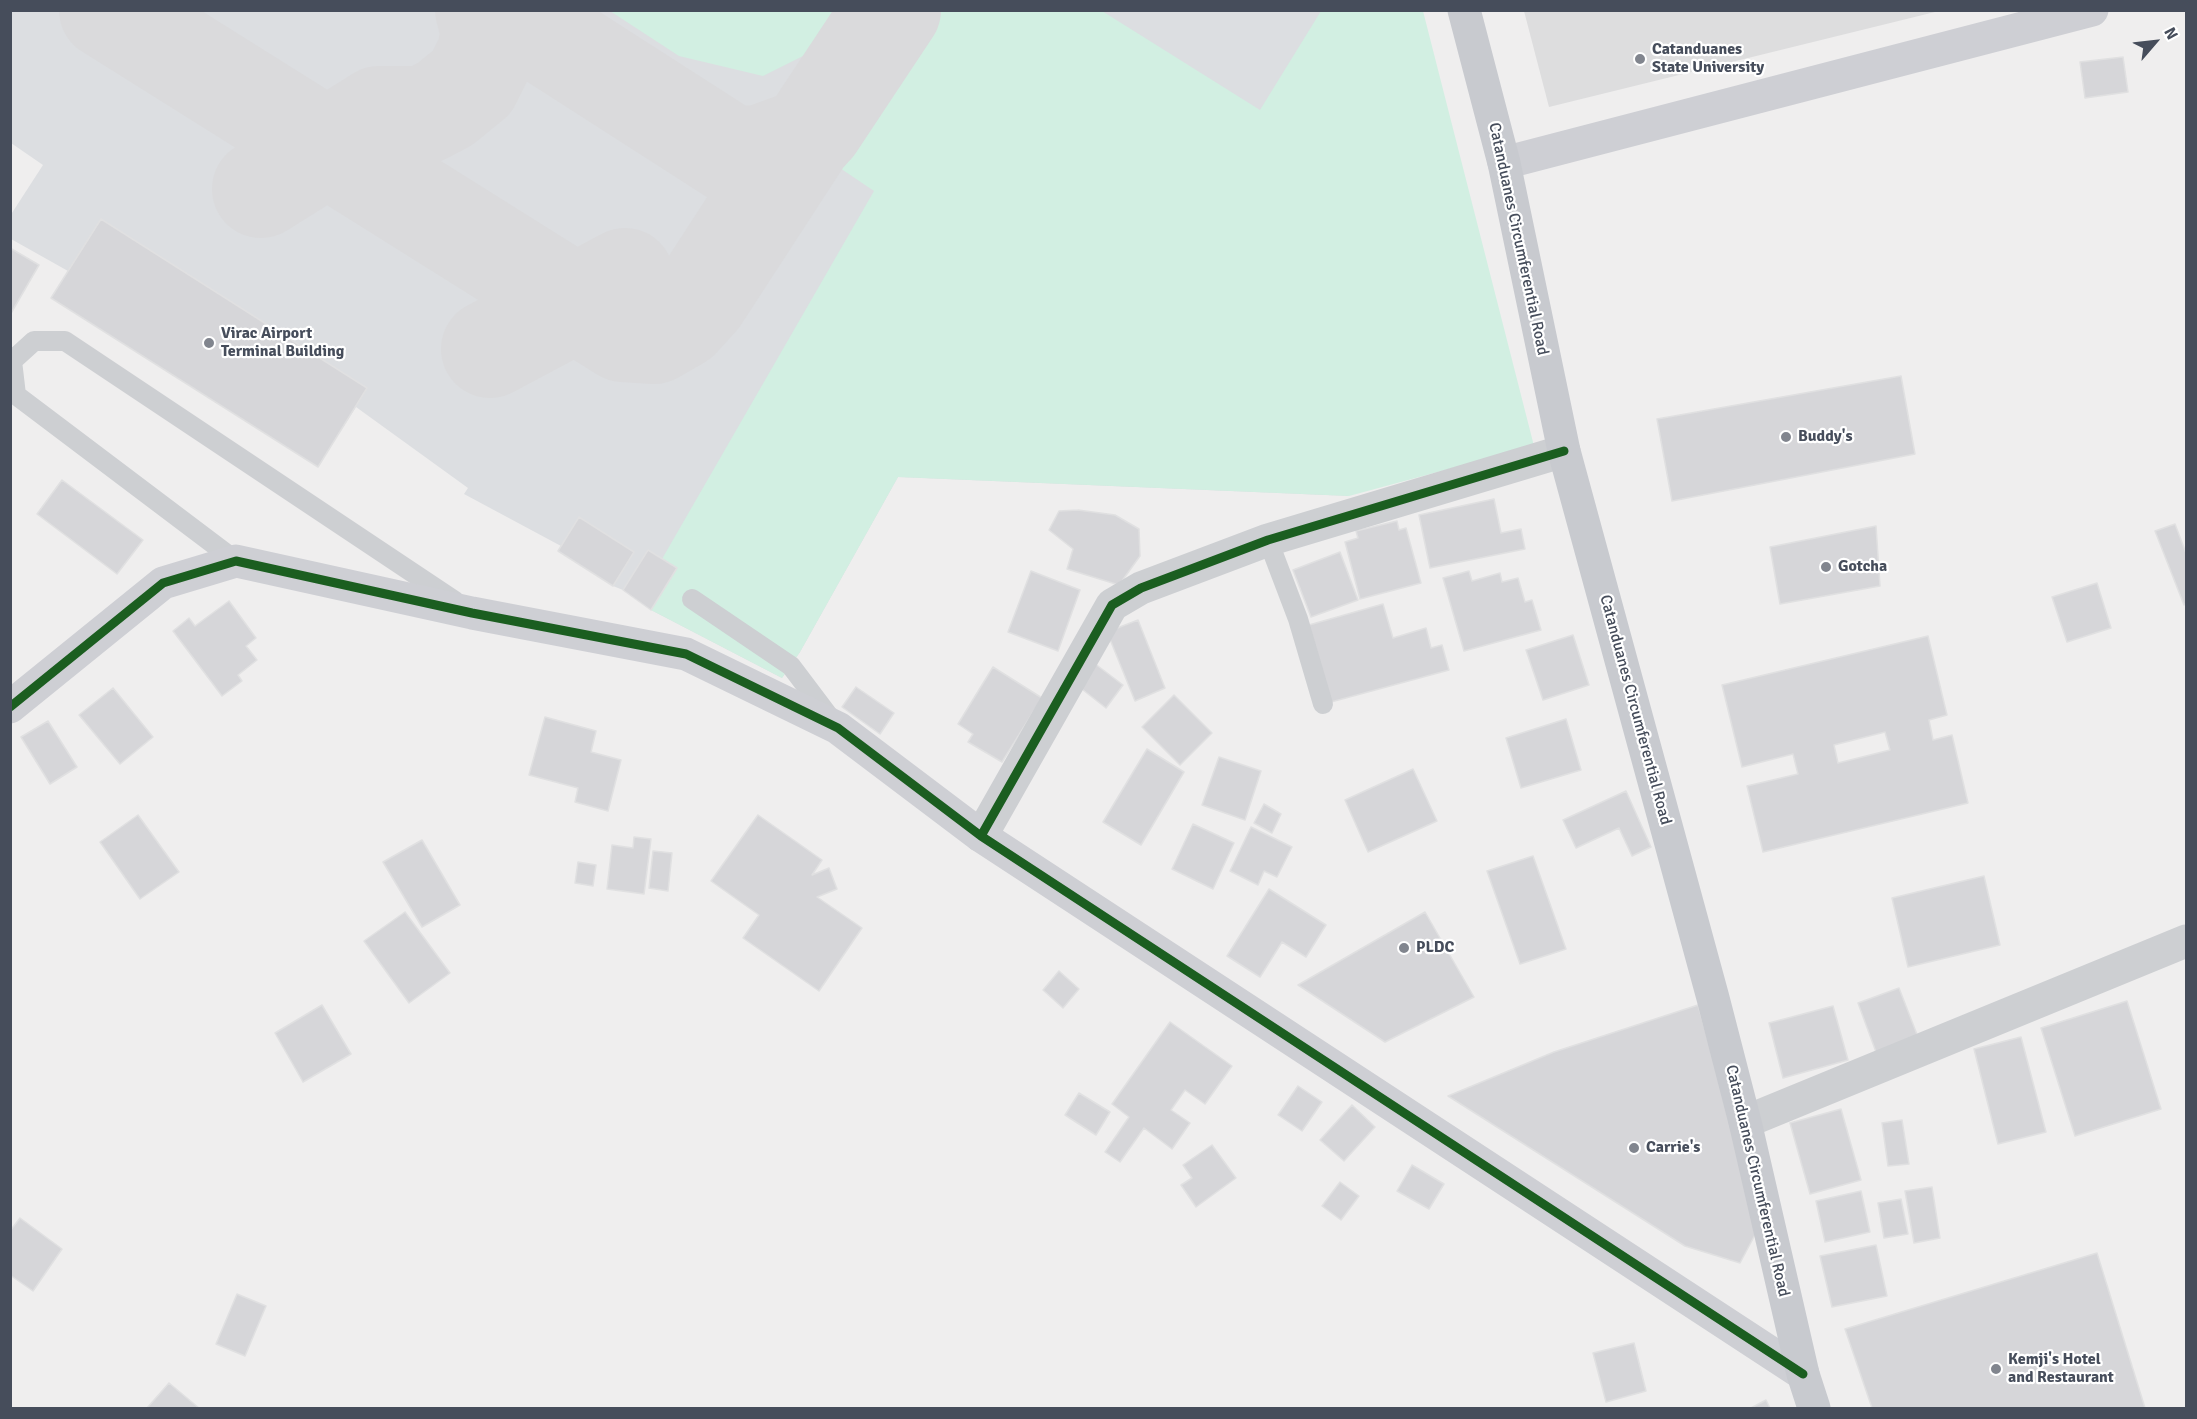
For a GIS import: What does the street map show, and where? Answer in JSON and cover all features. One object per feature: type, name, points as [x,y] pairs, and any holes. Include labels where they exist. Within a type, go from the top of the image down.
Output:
[{"type":"main road","name":"Catanduanes Circumferential Road","points":[[1464,10],[1504,163],[1564,451],[1713,998],[1745,1122],[1803,1374],[1814,1408]]},
{"type":"street","points":[[1504,163],[2092,10]]},
{"type":"street","points":[[981,836],[1112,605],[1141,588],[1268,540],[1564,451]]},
{"type":"street","points":[[10,707],[163,583],[236,561],[472,613],[686,654],[838,728],[981,836],[1803,1374]]},
{"type":"street","points":[[1745,1122],[2187,941]]},
{"type":"lane","points":[[236,561],[16,395],[12,361],[34,341],[65,341],[472,613]]},
{"type":"lane","points":[[1268,540],[1298,619],[1323,704]]},
{"type":"lane","points":[[692,599],[791,666],[838,728]]},
{"type":"shaded area","name":"Catanduanes State University","points":[[1524,10],[1939,11],[1549,107]]},
{"type":"shaded area","points":[[11,11],[1423,11],[1349,496],[898,477],[800,652],[782,678],[651,610],[623,590],[558,551],[561,546],[464,494],[468,488],[356,407],[318,467],[51,298],[68,271],[11,239],[10,216],[43,165],[11,143]]},
{"type":"green space","points":[[610,11],[846,11],[807,54],[763,76],[679,56]]},
{"type":"green space","points":[[938,11],[1102,11],[1260,110],[1321,11],[1423,11],[1534,446],[1349,496],[898,477],[800,652],[782,678],[651,610],[677,569],[662,559],[874,191],[831,162]]},
{"type":"building","points":[[2123,57],[2128,92],[2085,98],[2080,62]]},
{"type":"building","name":"Virac Airport Terminal Building","points":[[101,219],[367,388],[318,467],[51,298]]},
{"type":"building","points":[[10,248],[39,265],[10,315]]},
{"type":"building","name":"Buddy's","points":[[1901,376],[1915,454],[1672,501],[1657,419]]},
{"type":"building","points":[[62,480],[143,540],[117,574],[37,514]]},
{"type":"building","points":[[1494,499],[1501,533],[1521,529],[1525,549],[1430,568],[1419,515]]},
{"type":"building","points":[[1078,510],[1115,515],[1139,529],[1140,556],[1119,585],[1067,569],[1073,549],[1049,530],[1059,511]]},
{"type":"building","points":[[579,517],[634,552],[613,586],[558,551]]},
{"type":"building","points":[[1397,521],[1399,530],[1406,528],[1421,583],[1360,599],[1345,542],[1358,538],[1356,531]]},
{"type":"building","points":[[2175,524],[2186,553],[2186,603],[2184,605],[2155,531]]},
{"type":"building","name":"Gotcha","points":[[1876,526],[1880,586],[1780,604],[1770,547]]},
{"type":"building","points":[[648,550],[677,568],[651,610],[623,590]]},
{"type":"building","points":[[1340,552],[1358,600],[1311,617],[1293,570]]},
{"type":"building","points":[[1031,571],[1080,590],[1058,651],[1008,632]]},
{"type":"building","points":[[1469,571],[1472,581],[1500,573],[1502,582],[1518,578],[1525,602],[1532,600],[1541,630],[1464,651],[1443,578]]},
{"type":"building","points":[[2097,583],[2111,628],[2067,642],[2052,597]]},
{"type":"building","points":[[229,601],[256,638],[246,646],[257,660],[238,675],[242,681],[222,696],[173,631],[189,618],[195,626]]},
{"type":"building","points":[[1383,604],[1393,638],[1426,628],[1431,648],[1442,645],[1449,670],[1331,702],[1309,625]]},
{"type":"building","points":[[1138,620],[1165,688],[1135,701],[1107,632]]},
{"type":"building","points":[[1573,635],[1589,685],[1543,700],[1526,650]]},
{"type":"building","points":[[1928,636],[1947,715],[1929,720],[1933,740],[1952,735],[1968,803],[1763,852],[1747,786],[1798,774],[1793,754],[1742,767],[1722,685]],"holes":[[[1885,732],[1890,750],[1838,763],[1834,745]]]},
{"type":"building","points":[[1094,663],[1123,685],[1106,708],[1078,686]]},
{"type":"building","points":[[993,667],[1042,698],[1002,762],[968,742],[973,734],[958,724]]},
{"type":"building","points":[[856,687],[894,713],[880,734],[842,707]]},
{"type":"building","points":[[113,688],[153,737],[120,764],[79,715]]},
{"type":"building","points":[[1174,695],[1212,733],[1180,765],[1142,727]]},
{"type":"building","points":[[545,717],[596,731],[591,752],[621,760],[608,811],[575,802],[578,788],[529,775]]},
{"type":"building","points":[[1566,719],[1581,770],[1521,788],[1506,738]]},
{"type":"building","points":[[48,721],[77,767],[50,784],[21,737]]},
{"type":"building","points":[[1147,749],[1184,772],[1141,845],[1103,822]]},
{"type":"building","points":[[1219,757],[1261,771],[1245,820],[1202,805]]},
{"type":"building","points":[[1413,769],[1437,821],[1368,852],[1345,800]]},
{"type":"building","points":[[1626,791],[1651,847],[1632,856],[1619,828],[1576,848],[1563,820]]},
{"type":"building","points":[[1264,804],[1281,814],[1272,833],[1254,823]]},
{"type":"building","points":[[138,815],[179,872],[140,899],[100,842]]},
{"type":"building","points":[[758,815],[822,860],[812,875],[829,868],[837,889],[817,897],[862,928],[819,991],[743,938],[759,915],[711,881]]},
{"type":"building","points":[[1193,824],[1234,843],[1213,889],[1172,869]]},
{"type":"building","points":[[1251,827],[1292,847],[1277,877],[1264,871],[1258,885],[1230,871]]},
{"type":"building","points":[[634,837],[651,839],[644,894],[607,889],[612,845],[633,848]]},
{"type":"building","points":[[422,840],[460,905],[422,927],[383,862]]},
{"type":"building","points":[[653,851],[672,853],[668,891],[649,888]]},
{"type":"building","points":[[1533,856],[1566,949],[1520,964],[1487,871]]},
{"type":"building","points":[[578,862],[596,865],[593,886],[575,883]]},
{"type":"building","points":[[1984,876],[2000,945],[1908,967],[1892,898]]},
{"type":"building","points":[[1269,889],[1326,925],[1306,957],[1282,942],[1260,977],[1227,956]]},
{"type":"building","points":[[405,912],[450,973],[409,1003],[364,941]]},
{"type":"building","name":"PLDC","points":[[1425,912],[1474,997],[1385,1042],[1298,985]]},
{"type":"building","points":[[1059,971],[1079,989],[1063,1008],[1043,990]]},
{"type":"building","points":[[1899,988],[1918,1037],[1876,1052],[1858,1003]]},
{"type":"building","points":[[2127,1001],[2161,1109],[2075,1136],[2041,1028]]},
{"type":"building","points":[[322,1005],[351,1054],[303,1082],[275,1033]]},
{"type":"building","name":"Carrie's","points":[[1698,1005],[1754,1199],[1756,1233],[1740,1263],[1685,1246],[1448,1096],[1554,1052]]},
{"type":"building","points":[[1833,1006],[1848,1060],[1783,1078],[1769,1023]]},
{"type":"building","points":[[1170,1022],[1232,1066],[1205,1104],[1185,1090],[1171,1110],[1190,1123],[1172,1149],[1144,1128],[1120,1162],[1105,1152],[1129,1117],[1112,1104]]},
{"type":"building","points":[[2021,1037],[2046,1132],[1998,1144],[1974,1049]]},
{"type":"building","points":[[1298,1086],[1322,1102],[1302,1131],[1278,1115]]},
{"type":"building","points":[[1079,1093],[1110,1112],[1096,1135],[1065,1115]]},
{"type":"building","points":[[1352,1105],[1375,1127],[1344,1161],[1320,1140]]},
{"type":"building","points":[[1841,1109],[1861,1180],[1810,1194],[1790,1123]]},
{"type":"building","points":[[1902,1120],[1909,1164],[1888,1166],[1882,1123]]},
{"type":"building","points":[[1212,1145],[1236,1178],[1196,1207],[1181,1185],[1192,1178],[1183,1165]]},
{"type":"building","points":[[1412,1165],[1444,1184],[1429,1209],[1397,1191]]},
{"type":"building","points":[[1340,1182],[1359,1196],[1341,1220],[1322,1206]]},
{"type":"building","points":[[1932,1187],[1940,1238],[1914,1243],[1905,1191]]},
{"type":"building","points":[[1861,1191],[1870,1232],[1825,1242],[1816,1201]]},
{"type":"building","points":[[1901,1199],[1908,1234],[1884,1238],[1878,1203]]},
{"type":"building","points":[[20,1218],[62,1249],[33,1291],[10,1275],[10,1231]]},
{"type":"building","points":[[1876,1245],[1887,1296],[1832,1307],[1820,1256]]},
{"type":"building","name":"Kemji's Hotel and Restaurant","points":[[2097,1253],[2145,1408],[1872,1408],[1845,1329]]},
{"type":"building","points":[[237,1294],[266,1306],[245,1356],[216,1344]]},
{"type":"building","points":[[1634,1343],[1646,1391],[1606,1402],[1593,1353]]},
{"type":"building","points":[[169,1383],[199,1408],[147,1408]]},
{"type":"building","points":[[1766,1400],[1770,1408],[1751,1408]]},
{"type":"taxiway","points":[[108,10],[623,333],[654,335],[680,320],[700,298],[804,138]]},
{"type":"taxiway","points":[[261,189],[379,115],[424,115],[445,104],[472,82],[485,56],[490,33],[484,10]]},
{"type":"taxiway","points":[[506,10],[732,155],[760,154],[804,138],[815,126],[892,10]]},
{"type":"taxiway","points":[[490,349],[625,277]]},
{"type":"cycle path","points":[[981,836],[1112,605],[1141,588],[1268,540],[1564,451]]},
{"type":"cycle path","points":[[10,707],[163,583],[236,561],[472,613],[686,654],[838,728],[981,836],[1803,1374]]},
{"type":"place","name":"Catanduanes State University","points":[[1640,59]]},
{"type":"place","name":"Virac Airport Terminal Building","points":[[209,343]]},
{"type":"place","name":"Buddy's","points":[[1786,437]]},
{"type":"place","name":"Gotcha","points":[[1826,567]]},
{"type":"place","name":"PLDC","points":[[1404,948]]},
{"type":"place","name":"Carrie's","points":[[1634,1148]]},
{"type":"place","name":"Kemji's Hotel and Restaurant","points":[[1996,1369]]}]
